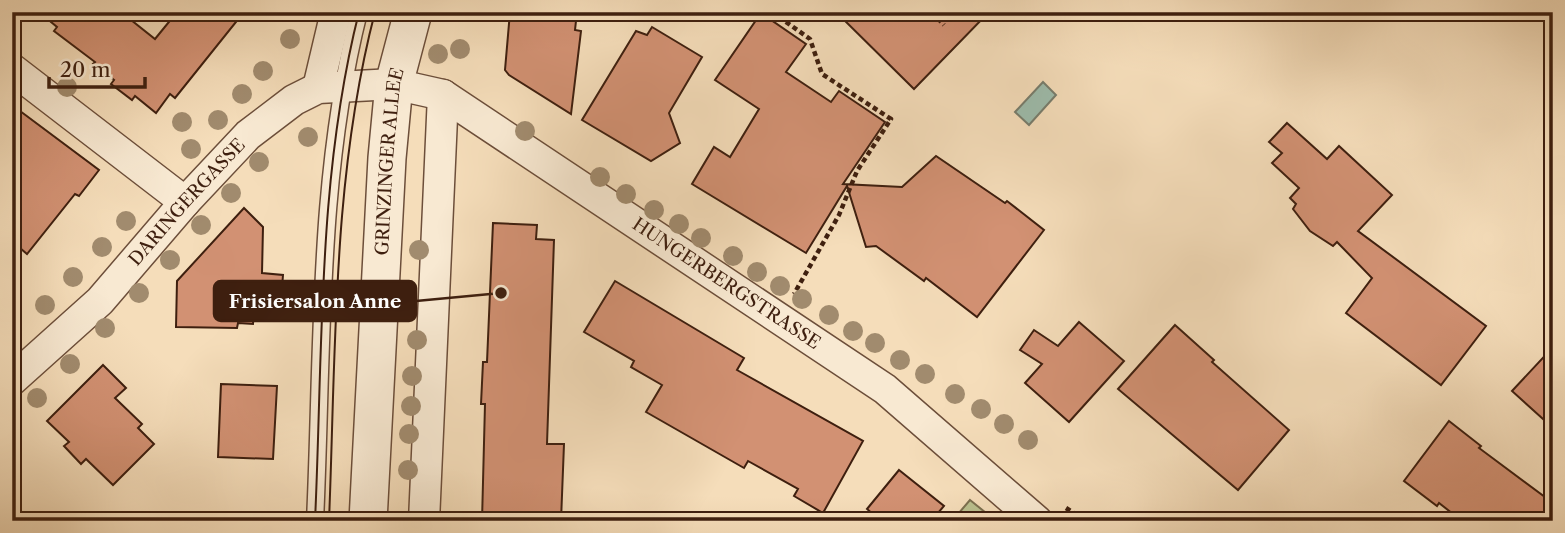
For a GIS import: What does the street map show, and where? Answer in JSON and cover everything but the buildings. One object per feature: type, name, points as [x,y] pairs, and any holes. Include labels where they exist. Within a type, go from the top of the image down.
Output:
[{"type":"street","points":[[331,88],[335,12]]},
{"type":"street","name":"GRINZINGER ALLEE","points":[[368,521],[387,158],[394,84],[412,12]]},
{"type":"street","points":[[12,69],[185,202]]},
{"type":"street","name":"DARINGERGASSE","points":[[12,380],[100,301],[185,202],[248,135],[294,100],[331,88],[394,84]]},
{"type":"street","name":"HUNGERBERGSTRASSE","points":[[394,84],[443,95],[885,389],[1037,521]]},
{"type":"street","points":[[424,521],[443,95]]},
{"type":"lane","points":[[315,521],[328,204],[333,152],[331,88],[359,12]]},
{"type":"path","points":[[772,12],[810,40],[822,74],[891,119],[857,171],[839,215],[779,319]]},
{"type":"path","points":[[932,12],[944,25]]},
{"type":"green space","points":[[970,500],[996,521],[952,521]]},
{"type":"shaded area","points":[[1043,82],[1056,95],[1029,125],[1015,112]]},
{"type":"tram line","points":[[315,521],[321,329],[329,201],[345,75],[359,12]]},
{"type":"tram line","points":[[329,521],[335,329],[343,201],[361,74],[375,12]]},
{"type":"place","name":"Frisiersalon Anne","points":[[501,293]]}]
